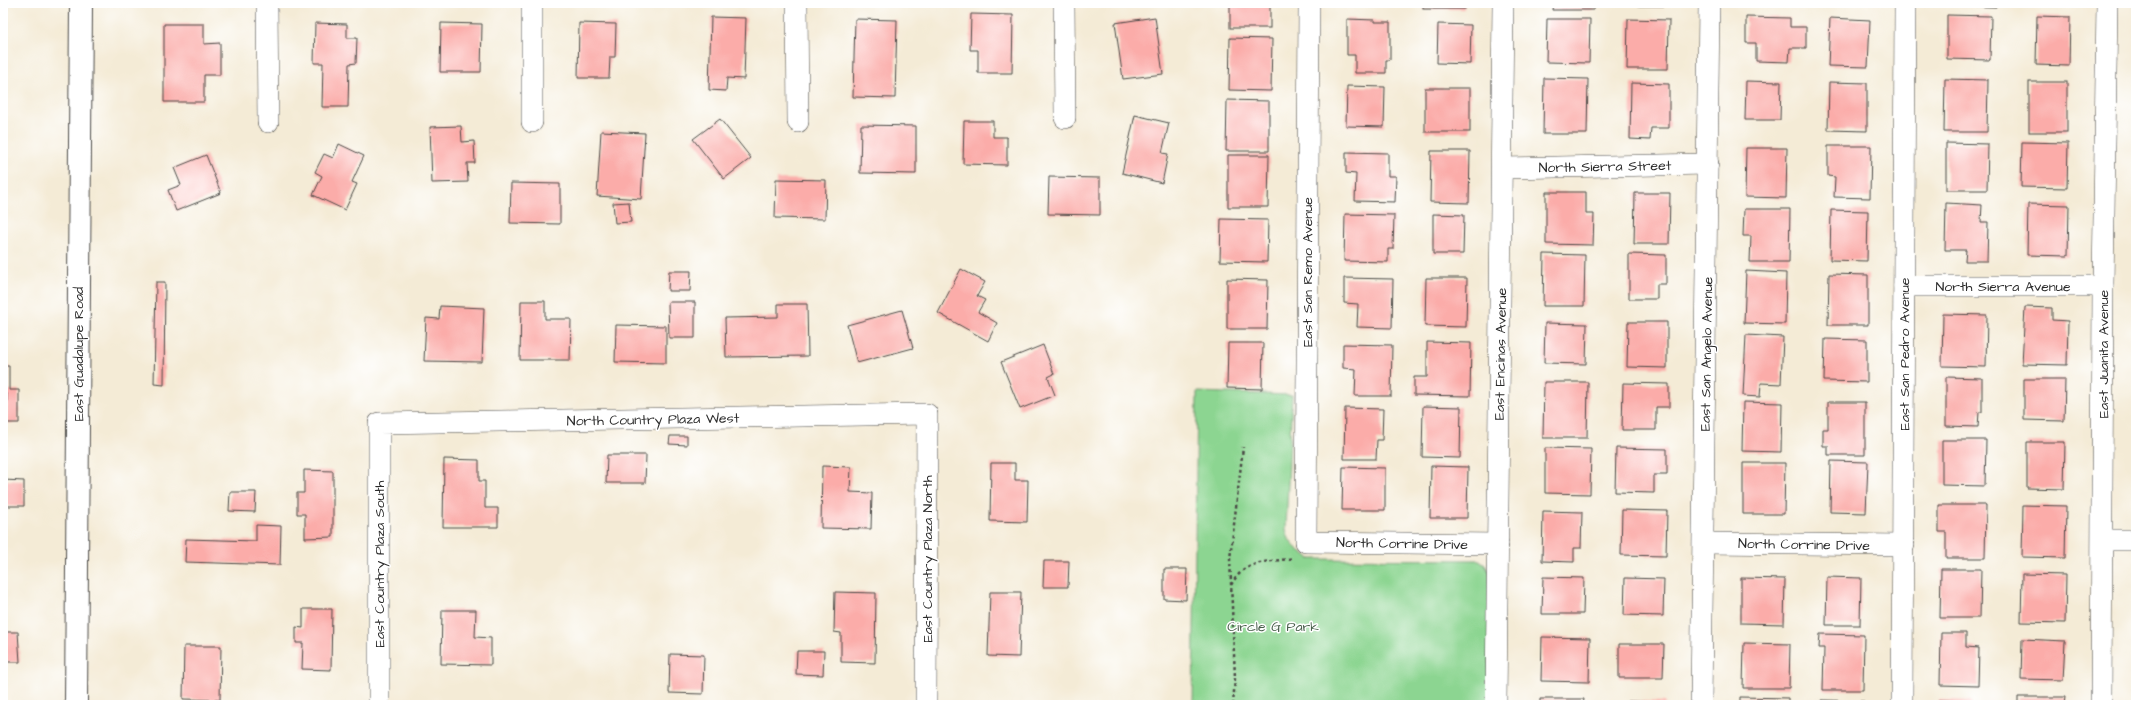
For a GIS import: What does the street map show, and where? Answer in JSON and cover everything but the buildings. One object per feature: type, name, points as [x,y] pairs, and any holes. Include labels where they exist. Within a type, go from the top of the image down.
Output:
[{"type":"main road","name":"East Guadalupe Road","points":[[76,705],[81,3]]},
{"type":"street","points":[[267,3],[268,122]]},
{"type":"street","points":[[532,3],[532,122]]},
{"type":"street","points":[[797,3],[798,122]]},
{"type":"street","points":[[1064,3],[1065,118]]},
{"type":"street","name":"East San Remo Avenue","points":[[1306,542],[1309,3]]},
{"type":"street","name":"East Encinas Avenue","points":[[1496,705],[1503,3]]},
{"type":"street","name":"East San Angelo Avenue","points":[[1701,705],[1709,3]]},
{"type":"street","name":"East San Pedro Avenue","points":[[1902,705],[1904,545],[1905,3]]},
{"type":"street","name":"East Juanita Avenue","points":[[2101,705],[2103,540],[2103,286],[2107,3]]},
{"type":"street","name":"North Sierra Street","points":[[1502,168],[1708,164]]},
{"type":"street","name":"North Sierra Avenue","points":[[1904,286],[2103,286]]},
{"type":"street","name":"North Country Plaza West","points":[[379,424],[927,414]]},
{"type":"street","name":"East Country Plaza North","points":[[926,705],[927,414]]},
{"type":"street","name":"East Country Plaza South","points":[[379,424],[379,705]]},
{"type":"street","points":[[2103,540],[2136,540]]},
{"type":"street","name":"North Corrine Drive","points":[[1306,542],[1498,544]]},
{"type":"street","name":"North Corrine Drive","points":[[1704,544],[1904,545]]},
{"type":"path","points":[[1233,705],[1235,678],[1230,586],[1234,516],[1242,472],[1243,447]]},
{"type":"path","points":[[1230,586],[1236,576],[1246,569],[1265,560],[1294,558],[1306,542]]},
{"type":"green space","name":"Circle G Park","points":[[1197,392],[1292,395],[1286,529],[1287,535],[1292,543],[1298,550],[1311,559],[1478,560],[1485,565],[1490,573],[1489,705],[1193,705]]}]
